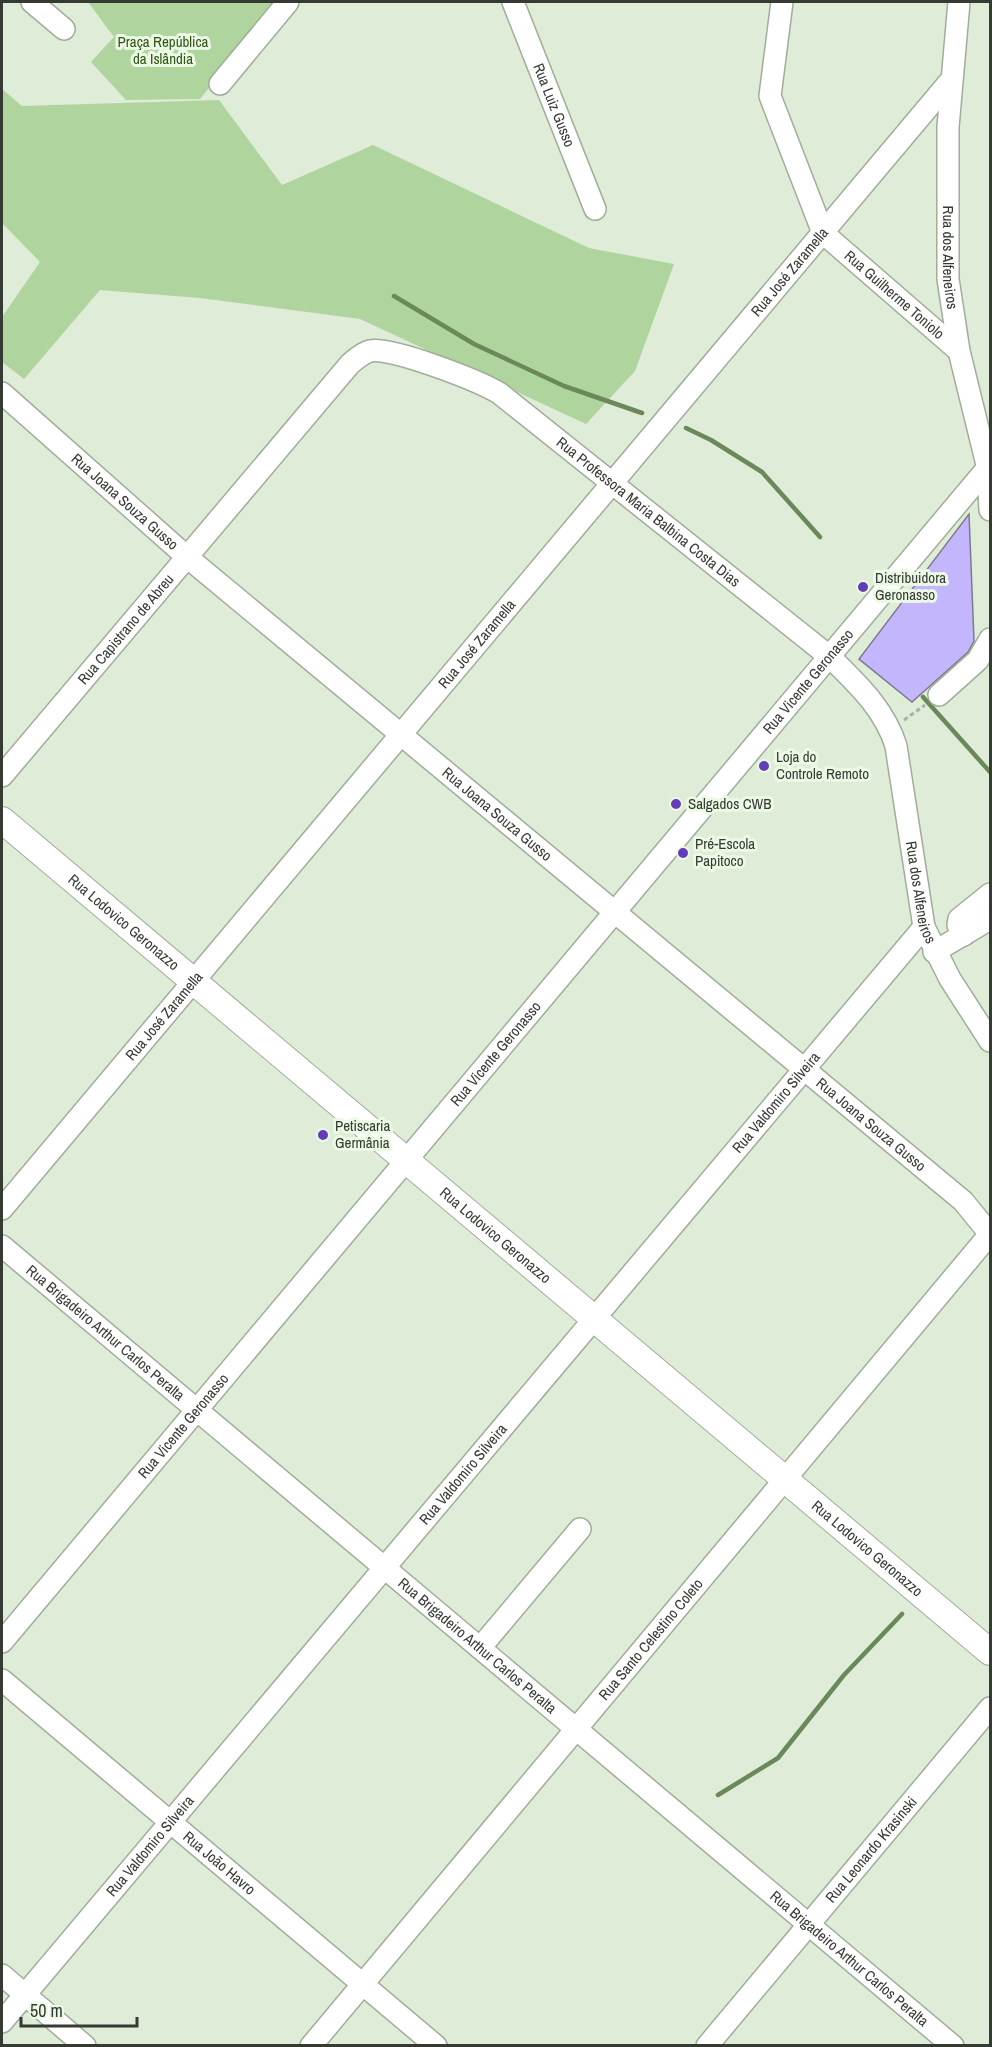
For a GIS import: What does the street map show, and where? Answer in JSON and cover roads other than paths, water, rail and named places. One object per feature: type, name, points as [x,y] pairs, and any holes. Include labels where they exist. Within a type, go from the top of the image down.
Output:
[{"type":"main road","name":"Rua Lodovico Geronazzo","points":[[2,820],[990,1652]]},
{"type":"street","points":[[32,2],[64,29]]},
{"type":"street","points":[[220,84],[288,2]]},
{"type":"street","name":"Rua Luiz Gusso","points":[[513,2],[595,209]]},
{"type":"street","name":"Rua Guilherme Toniolo","points":[[782,2],[770,96],[823,233],[959,351]]},
{"type":"street","name":"Rua dos Alfeneiros","points":[[959,2],[951,80],[947,250],[951,310],[959,351],[989,467],[990,510]]},
{"type":"street","name":"Rua José Zaramella","points":[[2,1209],[951,80]]},
{"type":"street","name":"Rua Professora Maria Balbina Costa Dias","points":[[370,351],[392,353],[485,384],[830,657],[868,695],[891,729]]},
{"type":"street","name":"Rua Capistrano de Abreu","points":[[2,776],[350,364],[370,351]]},
{"type":"street","name":"Rua Joana Souza Gusso","points":[[2,393],[187,557],[963,1201],[990,1234]]},
{"type":"street","name":"Rua Vicente Geronasso","points":[[2,1642],[989,467]]},
{"type":"street","points":[[939,695],[978,660],[990,639]]},
{"type":"street","name":"Rua dos Alfeneiros","points":[[891,729],[898,756],[924,927],[934,952],[990,1041]]},
{"type":"street","points":[[964,935],[958,925],[959,919],[990,894]]},
{"type":"street","points":[[934,952],[990,919]]},
{"type":"street","name":"Rua Valdomiro Silveira","points":[[2,2022],[924,927]]},
{"type":"street","name":"Rua Santo Celestino Coleto","points":[[311,2046],[990,1234]]},
{"type":"street","name":"Rua Brigadeiro Arthur Carlos Peralta","points":[[2,1246],[953,2046]]},
{"type":"street","points":[[480,1648],[579,1529]]},
{"type":"street","name":"Rua João Havro","points":[[2,1680],[436,2046]]},
{"type":"street","name":"Rua Leonardo Krasinski","points":[[707,2046],[990,1708]]},
{"type":"street","points":[[2,1975],[85,2046]]},
{"type":"waterway","points":[[394,296],[474,344],[564,386],[642,413]]},
{"type":"waterway","points":[[686,428],[711,440],[762,472],[820,537]]},
{"type":"waterway","points":[[923,697],[990,772]]},
{"type":"waterway","points":[[718,1795],[778,1758],[844,1675],[902,1614]]},
{"type":"place","name":"Distribuidora Geronasso","points":[[863,587]]},
{"type":"place","name":"Loja do Controle Remoto","points":[[764,766]]},
{"type":"place","name":"Salgados CWB","points":[[676,804]]},
{"type":"place","name":"Pré-Escola Papitoco","points":[[683,853]]},
{"type":"place","name":"Petiscaria Germânia","points":[[323,1135]]},
{"type":"park label","name":"Praça República da Islândia","points":[[163,50]]}]
